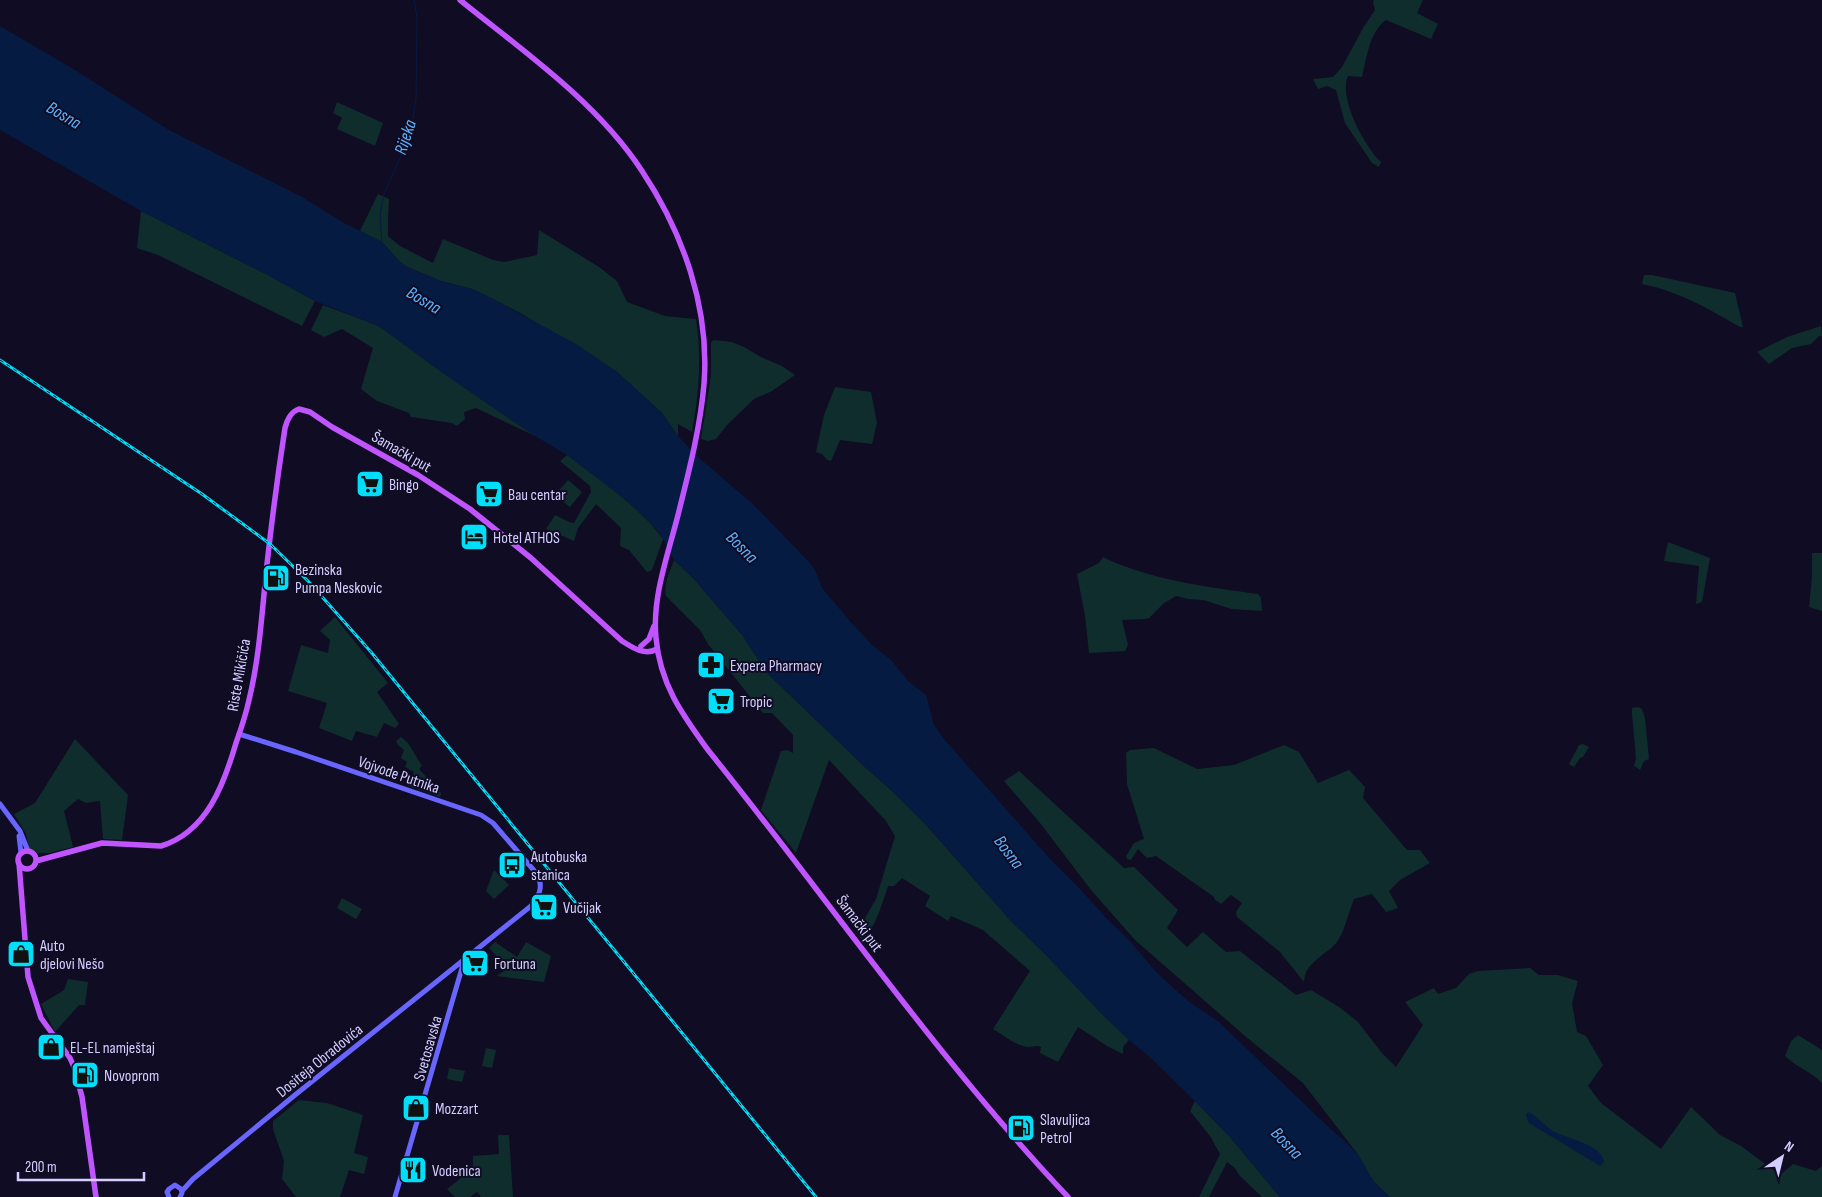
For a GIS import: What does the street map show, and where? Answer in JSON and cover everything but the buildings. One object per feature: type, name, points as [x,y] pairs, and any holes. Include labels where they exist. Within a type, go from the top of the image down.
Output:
[{"type":"main road","points":[[460,0],[556,79],[614,134],[641,169],[667,214],[680,243],[692,279],[703,333],[705,356],[704,383],[694,448],[658,594],[657,649]]},
{"type":"main road","name":"Riste Mikičića","points":[[36,861],[102,843],[161,846],[185,834],[211,807],[220,791],[239,734],[256,664],[286,422],[292,413],[298,409],[305,410],[320,419]]},
{"type":"main road","name":"Šamački put","points":[[320,419],[418,475],[470,509],[531,558],[629,646],[645,652],[657,649],[665,680],[672,697],[708,750],[954,1066],[1068,1197]]},
{"type":"main road","points":[[641,646],[649,639],[656,622]]},
{"type":"main road","points":[[629,646],[650,645],[657,649]]},
{"type":"main road","points":[[21,886],[23,875],[36,861],[34,854],[24,852],[19,858],[19,863],[28,977],[41,1018],[70,1058],[74,1067],[82,1097],[96,1197]]},
{"type":"main road","name":"Riste Mikičića","points":[[34,854],[62,855]]},
{"type":"main road","points":[[19,863],[23,867],[28,868]]},
{"type":"street","name":"Vojvode Putnika","points":[[239,734],[481,815],[493,823],[532,868]]},
{"type":"street","points":[[0,804],[16,826],[24,852]]},
{"type":"street","name":"Dositeja Obradovića","points":[[167,1196],[170,1187],[173,1185],[181,1193],[193,1179],[295,1095],[531,906],[539,895],[541,884],[532,868]]},
{"type":"street","name":"Svetosavska","points":[[395,1197],[448,1020],[462,962]]},
{"type":"green space","points":[[1374,0],[1423,0],[1417,13],[1438,24],[1431,39],[1386,20],[1380,25],[1372,38],[1362,77],[1348,76],[1346,85],[1350,109],[1361,134],[1381,162],[1379,167],[1372,163],[1345,123],[1336,90],[1327,86],[1318,89],[1313,79],[1333,77],[1342,67],[1375,10]]},
{"type":"green space","points":[[337,102],[383,123],[375,146],[337,129],[342,118],[333,113]]},
{"type":"green space","points":[[378,194],[389,199],[388,236],[400,246],[433,263],[443,239],[493,260],[504,262],[537,255],[539,230],[599,267],[617,281],[627,302],[665,316],[696,319],[699,376],[692,432],[678,424],[678,436],[662,413],[617,372],[522,314],[472,289],[441,281],[401,263],[382,242],[360,231]]},
{"type":"green space","points":[[141,211],[315,301],[302,326],[158,255],[137,248]]},
{"type":"green space","points":[[1644,275],[1652,275],[1735,293],[1743,327],[1681,296],[1642,284]]},
{"type":"green space","points":[[323,305],[379,326],[443,373],[535,436],[476,408],[464,412],[465,419],[457,426],[452,423],[411,417],[409,413],[377,401],[361,389],[373,348],[342,329],[324,337],[311,330]]},
{"type":"green space","points":[[1821,326],[1822,336],[1819,336],[1811,344],[1792,348],[1769,364],[1757,352],[1787,337]]},
{"type":"green space","points":[[714,340],[732,342],[744,347],[782,366],[795,375],[772,391],[754,399],[727,425],[716,439],[708,441],[701,439],[711,376],[711,342]]},
{"type":"green space","points":[[835,387],[871,392],[877,423],[872,444],[840,440],[831,461],[816,452],[824,415]]},
{"type":"green space","points":[[567,455],[631,504],[663,539],[652,570],[647,572],[629,550],[620,546],[621,528],[596,504],[578,528],[574,541],[546,529],[555,515],[574,523],[591,492],[590,486],[560,461]]},
{"type":"green space","points":[[568,480],[582,492],[570,507],[555,495]]},
{"type":"green space","points":[[1668,542],[1710,558],[1702,602],[1696,604],[1699,566],[1664,561]]},
{"type":"green space","points":[[1812,553],[1822,553],[1822,611],[1809,607]]},
{"type":"green space","points":[[1103,557],[1140,572],[1179,582],[1258,594],[1261,598],[1262,611],[1232,609],[1203,600],[1176,596],[1163,604],[1149,618],[1122,620],[1128,645],[1125,651],[1089,653],[1085,616],[1077,574],[1099,563]]},
{"type":"green space","points":[[674,560],[694,579],[743,636],[767,673],[927,826],[1011,921],[1129,1040],[1123,1047],[1123,1054],[1078,1027],[1058,1062],[1040,1053],[1041,1047],[1019,1045],[993,1029],[1030,971],[983,930],[951,916],[948,921],[925,906],[930,896],[902,878],[894,886],[888,886],[875,922],[862,940],[857,932],[876,899],[895,836],[886,821],[829,760],[796,853],[761,810],[781,751],[787,750],[793,753],[793,735],[772,713],[763,713],[708,644],[700,630],[666,596],[666,583]]},
{"type":"green space","points":[[335,617],[388,683],[377,692],[399,724],[395,728],[384,723],[377,737],[356,731],[352,741],[319,728],[327,703],[288,691],[301,645],[328,653],[330,640],[320,631]]},
{"type":"green space","points":[[1638,707],[1642,709],[1645,718],[1649,759],[1644,761],[1640,770],[1634,766],[1636,758],[1632,714],[1632,708]]},
{"type":"green space","points":[[401,737],[408,743],[422,766],[419,769],[441,793],[440,797],[408,786],[414,772],[405,767],[407,762],[401,758],[404,750],[396,741]]},
{"type":"green space","points":[[75,739],[128,795],[122,840],[103,839],[100,801],[86,803],[78,799],[64,811],[73,847],[49,853],[38,853],[29,848],[26,834],[14,814],[35,803]]},
{"type":"green space","points":[[1583,744],[1589,747],[1574,767],[1569,764],[1579,745]]},
{"type":"green space","points":[[1284,745],[1299,752],[1318,783],[1349,770],[1365,787],[1363,798],[1407,850],[1420,850],[1430,863],[1400,880],[1389,891],[1398,908],[1386,912],[1372,894],[1354,899],[1340,937],[1331,948],[1313,962],[1305,974],[1304,982],[1280,952],[1237,917],[1236,912],[1242,903],[1231,895],[1221,904],[1156,856],[1147,858],[1138,849],[1131,860],[1127,859],[1126,856],[1134,843],[1144,839],[1127,784],[1126,753],[1130,750],[1154,748],[1197,769],[1234,765]]},
{"type":"green space","points":[[1019,771],[1124,868],[1134,867],[1178,910],[1167,928],[1187,947],[1203,932],[1226,952],[1240,951],[1296,995],[1311,990],[1339,1007],[1357,1021],[1382,1053],[1396,1067],[1423,1025],[1405,1002],[1434,988],[1438,994],[1456,988],[1469,974],[1478,971],[1530,968],[1539,975],[1558,975],[1578,981],[1572,1003],[1577,1032],[1586,1036],[1603,1065],[1588,1086],[1601,1103],[1661,1149],[1691,1107],[1720,1135],[1741,1146],[1780,1175],[1793,1164],[1816,1171],[1822,1166],[1822,1197],[1390,1197],[1374,1182],[1356,1152],[1303,1083],[1245,1036],[1135,940],[1091,890],[1040,823],[1004,781]]},
{"type":"green space","points":[[494,870],[509,885],[494,899],[486,891]]},
{"type":"green space","points":[[342,898],[362,909],[356,919],[337,908]]},
{"type":"green space","points":[[495,942],[517,957],[526,942],[551,956],[544,982],[497,976],[508,968],[489,948]]},
{"type":"green space","points":[[68,979],[88,982],[85,1005],[79,1005],[55,1032],[41,1004],[64,990]]},
{"type":"green space","points":[[1798,1035],[1822,1050],[1822,1083],[1785,1056],[1791,1041]]},
{"type":"green space","points":[[486,1048],[496,1050],[492,1068],[482,1066]]},
{"type":"green space","points":[[449,1068],[465,1071],[462,1082],[447,1079]]},
{"type":"green space","points":[[299,1100],[327,1103],[363,1115],[354,1153],[368,1157],[364,1174],[349,1170],[340,1197],[296,1197],[282,1179],[284,1161],[273,1129],[273,1121]]},
{"type":"green space","points":[[1195,1101],[1230,1137],[1280,1197],[1262,1197],[1227,1162],[1209,1197],[1199,1197],[1220,1154],[1210,1136],[1190,1111]]},
{"type":"green space","points":[[498,1135],[509,1135],[513,1197],[481,1197],[477,1192],[470,1197],[455,1197],[447,1189],[473,1169],[473,1156],[499,1154]]},
{"type":"water","name":"Bosna","points":[[0,26],[75,70],[169,130],[302,197],[344,223],[382,242],[407,267],[441,281],[472,289],[489,297],[578,345],[617,372],[662,413],[678,436],[699,458],[754,505],[810,563],[822,588],[849,620],[872,645],[891,660],[909,682],[926,695],[934,725],[944,739],[1051,860],[1128,939],[1157,973],[1188,1001],[1219,1022],[1349,1145],[1359,1156],[1374,1182],[1390,1197],[1280,1197],[1213,1119],[1151,1058],[1100,1012],[1011,921],[927,826],[767,673],[743,636],[694,579],[674,560],[657,530],[627,501],[567,455],[535,436],[443,373],[379,326],[315,301],[141,211],[0,130]]},
{"type":"water","points":[[1529,1112],[1553,1131],[1591,1146],[1602,1156],[1604,1162],[1600,1166],[1529,1123],[1526,1114]]},
{"type":"waterway","name":"Rijeka","points":[[382,243],[380,215],[384,194],[405,147],[412,126],[416,99],[417,17],[414,0]]},
{"type":"waterway","points":[[0,811],[2,815],[0,819]]},
{"type":"railway","points":[[0,360],[202,494],[270,544],[308,581],[371,652],[816,1197]]},
{"type":"place","name":"Bingo","points":[[370,484]]},
{"type":"place","name":"Bau centar","points":[[489,494]]},
{"type":"place","name":"Hotel ATHOS","points":[[474,537]]},
{"type":"place","name":"Bezinska Pumpa Neskovic","points":[[276,578]]},
{"type":"place","name":"Expera Pharmacy","points":[[711,665]]},
{"type":"place","name":"Tropic","points":[[721,701]]},
{"type":"place","name":"Autobuska stanica","points":[[512,865]]},
{"type":"place","name":"Vučijak","points":[[544,907]]},
{"type":"place","name":"Auto djelovi Nešo","points":[[21,954]]},
{"type":"place","name":"Fortuna","points":[[475,963]]},
{"type":"place","name":"EL-EL namještaj","points":[[51,1047]]},
{"type":"place","name":"Novoprom","points":[[85,1075]]},
{"type":"place","name":"Mozzart","points":[[416,1108]]},
{"type":"place","name":"Slavuljica Petrol","points":[[1021,1128]]},
{"type":"place","name":"Vodenica","points":[[413,1170]]}]
